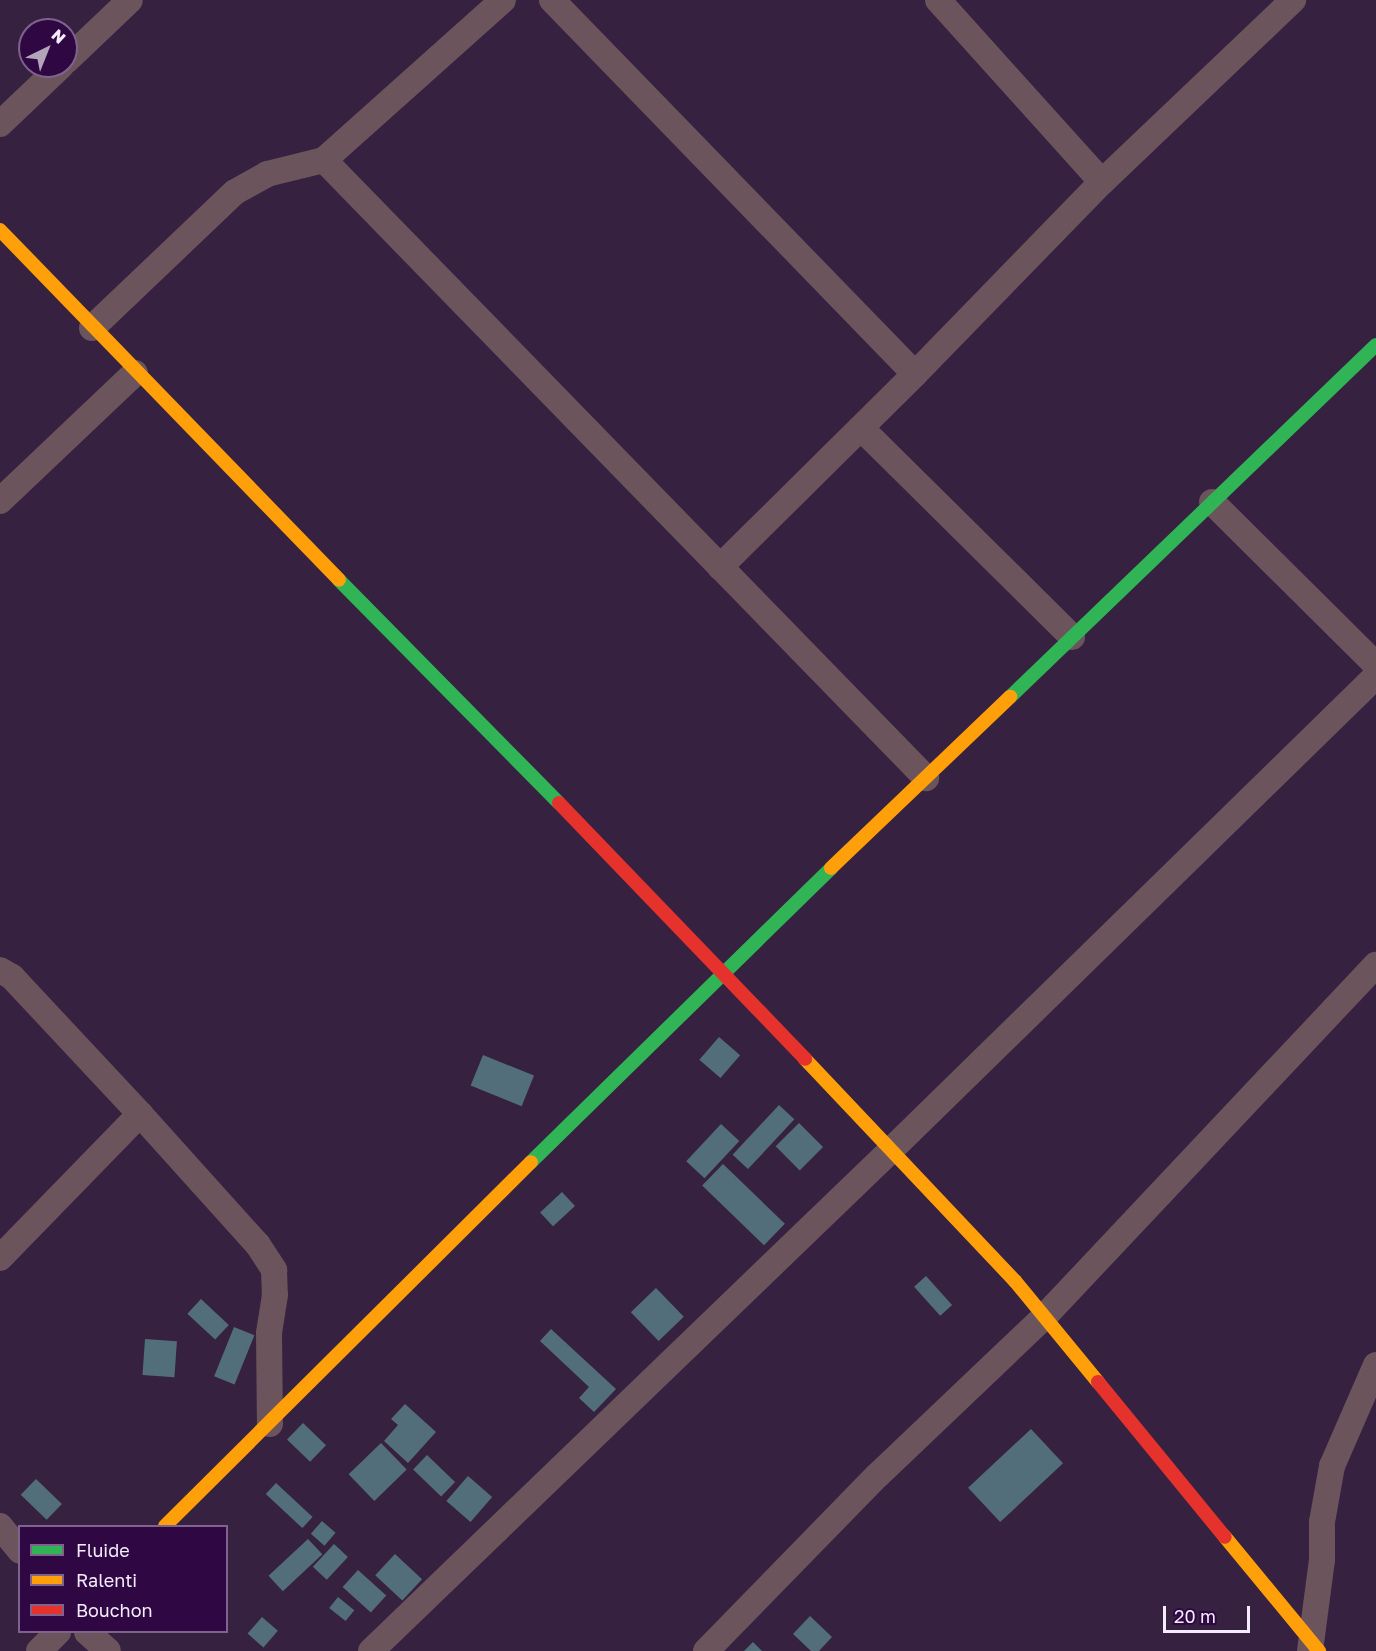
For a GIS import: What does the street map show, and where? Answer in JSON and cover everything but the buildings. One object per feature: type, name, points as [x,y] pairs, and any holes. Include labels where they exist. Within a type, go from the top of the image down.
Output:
[{"type":"street","points":[[78,50],[130,0]]},
{"type":"street","points":[[92,328],[235,192],[267,174],[324,160],[503,0]]},
{"type":"street","points":[[552,0],[915,374]]},
{"type":"street","points":[[938,0],[1102,182]]},
{"type":"street","points":[[720,567],[915,374],[1102,182],[1293,0]]},
{"type":"street","points":[[0,124],[48,78]]},
{"type":"street","points":[[324,160],[926,778]]},
{"type":"street","points":[[0,230],[135,373],[723,972],[891,1150],[1044,1317],[1314,1649]]},
{"type":"street","points":[[167,1525],[723,972],[1376,345]]},
{"type":"street","points":[[0,501],[135,373]]},
{"type":"street","points":[[861,428],[1072,637]]},
{"type":"street","points":[[1212,502],[1376,665]]},
{"type":"street","points":[[372,1651],[891,1150],[1376,676]]},
{"type":"street","points":[[706,1651],[879,1475],[1044,1317],[1376,965]]},
{"type":"street","points":[[0,970],[12,977],[140,1114],[258,1245],[274,1270],[275,1295],[269,1334],[270,1424]]},
{"type":"street","points":[[0,1258],[140,1114]]},
{"type":"street","points":[[1314,1649],[1322,1522],[1332,1466],[1376,1365]]},
{"type":"street","points":[[0,1526],[18,1548]]},
{"type":"street","points":[[39,1651],[57,1633]]},
{"type":"street","points":[[88,1633],[108,1651]]},
{"type":"traffic: fast","points":[[1010,697],[1376,345]]},
{"type":"traffic: fast","points":[[339,580],[559,803]]},
{"type":"traffic: fast","points":[[531,1162],[831,868]]},
{"type":"traffic: slow","points":[[0,230],[339,580]]},
{"type":"traffic: slow","points":[[831,868],[1010,697]]},
{"type":"traffic: slow","points":[[805,1059],[1015,1281],[1098,1382]]},
{"type":"traffic: slow","points":[[166,1525],[531,1162]]},
{"type":"traffic: slow","points":[[1225,1537],[1319,1651]]},
{"type":"traffic: jam","points":[[559,803],[805,1059]]},
{"type":"traffic: jam","points":[[1098,1382],[1225,1537]]}]
